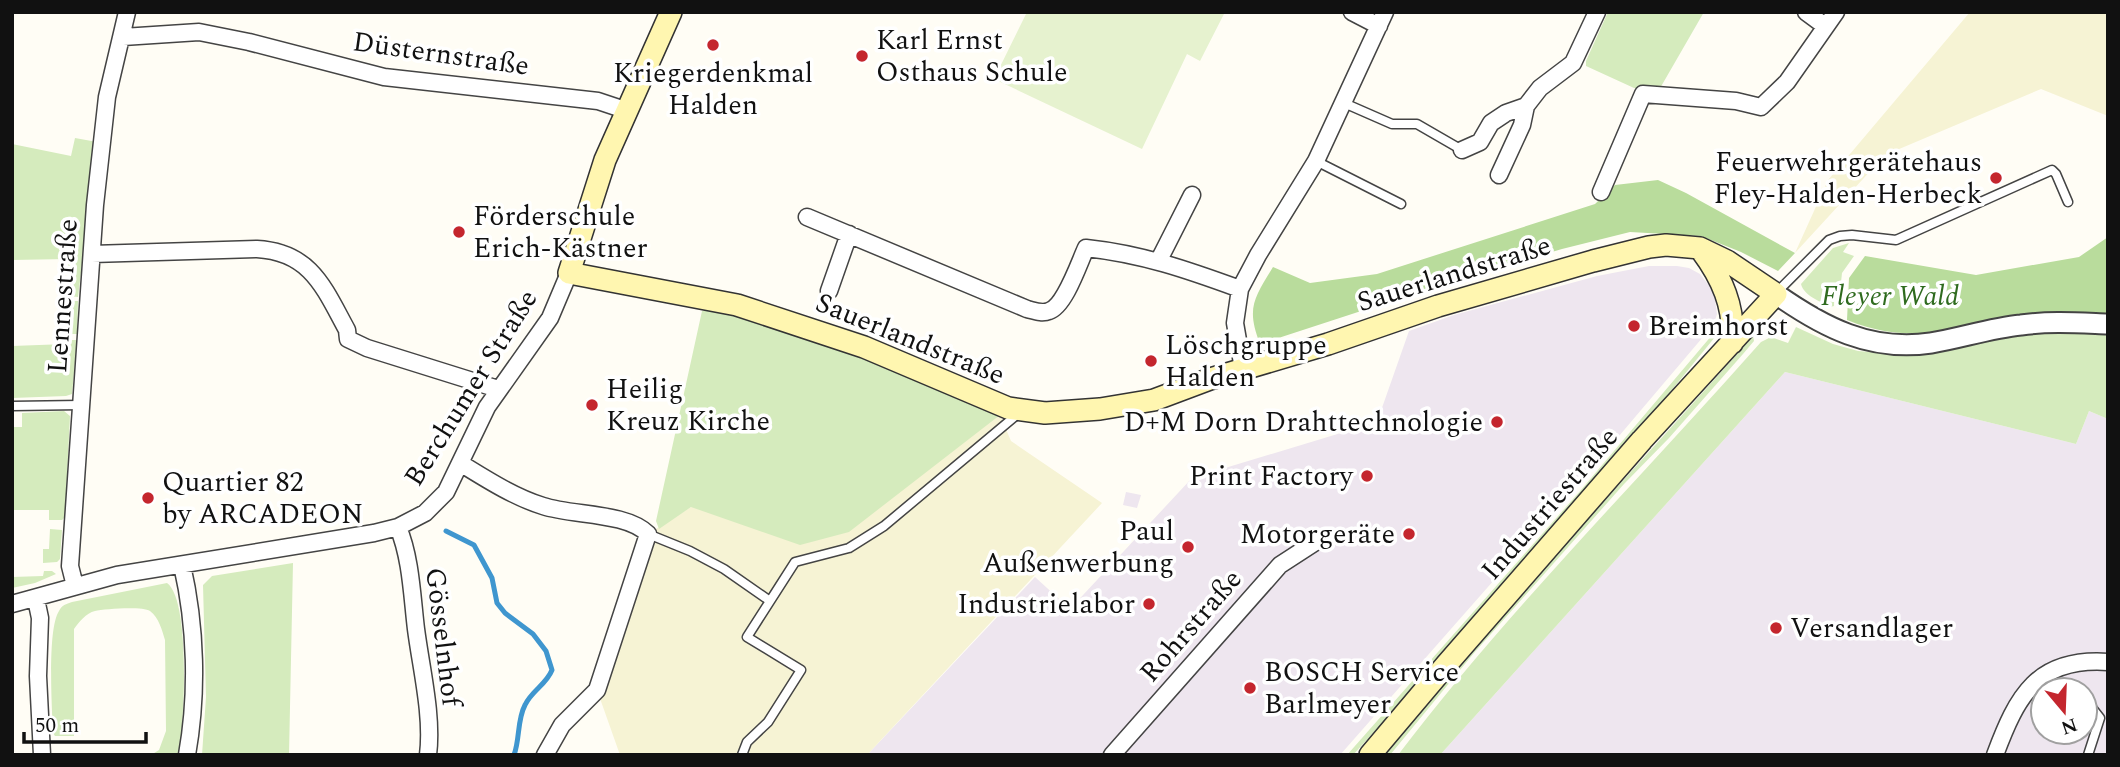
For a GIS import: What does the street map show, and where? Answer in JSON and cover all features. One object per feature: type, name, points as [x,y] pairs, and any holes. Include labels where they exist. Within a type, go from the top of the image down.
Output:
[{"type":"main road","name":"Berchumer Straße","points":[[569,273],[605,160],[671,12]]},
{"type":"main road","name":"Sauerlandstraße","points":[[569,273],[737,305],[864,346],[1008,408],[1065,413],[1165,397],[1473,295],[1632,250],[1666,245],[1700,248],[1727,261],[1776,294]]},
{"type":"main road","points":[[1700,248],[1714,267],[1726,291],[1731,314],[1732,342]]},
{"type":"main road","name":"Industriestraße","points":[[1370,755],[1625,461],[1776,294]]},
{"type":"street","name":"Lennestraße","points":[[75,586],[70,566],[92,254],[107,97],[127,12]]},
{"type":"street","points":[[1243,369],[1235,323],[1241,289],[1258,255],[1316,160],[1382,19],[1352,12]]},
{"type":"street","points":[[1499,175],[1522,125],[1526,106],[1540,89],[1573,63],[1597,12]]},
{"type":"street","points":[[1806,12],[1825,26]]},
{"type":"street","points":[[1601,192],[1643,94],[1736,101],[1761,107],[1787,82],[1836,12]]},
{"type":"street","name":"Düsternstraße","points":[[123,37],[199,32],[384,77],[598,101],[628,111]]},
{"type":"street","points":[[1462,150],[1480,142],[1491,122],[1526,106]]},
{"type":"street","points":[[1480,142],[1508,157]]},
{"type":"street","points":[[1158,260],[1192,195]]},
{"type":"street","points":[[807,217],[1042,313],[1053,310],[1063,298],[1086,248],[1124,252],[1158,260],[1241,289]]},
{"type":"street","points":[[829,291],[849,234]]},
{"type":"street","points":[[92,254],[257,249],[287,254],[301,262],[321,283],[347,330],[348,339],[367,348],[498,389]]},
{"type":"street","name":"Berchumer Straße","points":[[12,604],[117,575],[335,541],[398,527],[425,513],[446,492],[473,433],[498,389],[550,318],[569,273]]},
{"type":"street","name":"Sauerlandstraße","points":[[1776,294],[1836,331],[1890,343],[1928,343],[2043,322],[2108,324]]},
{"type":"street","points":[[460,463],[494,484],[544,507],[622,521],[641,527],[648,534],[597,690],[562,725],[545,755]]},
{"type":"street","name":"Gösselnhof","points":[[398,527],[406,555],[421,667],[429,731],[428,755]]},
{"type":"street","name":"Rohrstraße","points":[[1112,755],[1280,565],[1317,541]]},
{"type":"street","points":[[182,565],[189,595],[194,715],[187,755]]},
{"type":"street","points":[[36,599],[40,618],[38,676],[42,755]]},
{"type":"street","points":[[2042,676],[2061,666],[2079,662],[2108,662]]},
{"type":"street","points":[[1995,755],[2018,701],[2029,689]]},
{"type":"lane","points":[[1344,103],[1392,124],[1418,124],[1462,150]]},
{"type":"lane","points":[[1316,160],[1401,204]]},
{"type":"lane","points":[[1776,294],[1829,240],[1840,236],[1896,240],[2052,170],[2068,202]]},
{"type":"lane","points":[[12,406],[81,405]]},
{"type":"lane","points":[[742,755],[747,742],[768,722],[800,670],[747,637],[795,562],[849,548],[884,526],[1021,411]]},
{"type":"lane","points":[[648,534],[690,551],[724,569],[770,601]]},
{"type":"shaded area","points":[[1970,12],[2108,12],[2108,116],[2041,89],[1885,155],[1795,253],[1828,180]]},
{"type":"shaded area","points":[[1649,266],[1677,266],[1700,274],[1714,292],[1717,314],[1714,324],[1569,495],[1340,755],[867,755],[1035,577],[1070,609],[1192,478],[1377,422],[1409,331],[1454,315],[1597,276]]},
{"type":"shaded area","points":[[1785,372],[2076,444],[2089,411],[2108,419],[2108,755],[1440,755]]},
{"type":"shaded area","points":[[1000,415],[1011,441],[1102,503],[867,755],[620,755],[597,690],[648,534],[691,507]]},
{"type":"shaded area","points":[[1126,492],[1141,495],[1137,508],[1123,505]]},
{"type":"green space","points":[[1027,12],[1225,12],[1200,61],[1187,54],[1142,149],[994,79]]},
{"type":"green space","points":[[1608,12],[1704,12],[1659,90],[1634,88],[1586,66]]},
{"type":"green space","points":[[75,138],[97,142],[78,297],[68,296],[68,259],[12,260],[12,144],[71,156]]},
{"type":"green space","points":[[1658,180],[1795,253],[1778,271],[1701,236],[1630,232],[1450,282],[1260,344],[1253,321],[1254,304],[1273,267],[1310,283],[1377,274],[1595,204],[1615,185]]},
{"type":"green space","name":"Fleyer Wald","points":[[2108,237],[2108,318],[1926,334],[1886,331],[1847,320],[1849,278],[1865,256],[1976,275],[2079,257]]},
{"type":"green space","points":[[1849,243],[1843,252],[1854,256],[1842,273],[1839,301],[1834,301],[1834,306],[1830,307],[1809,295],[1801,284],[1833,248]]},
{"type":"green space","points":[[68,301],[78,301],[77,334],[67,334]]},
{"type":"green space","points":[[702,311],[746,314],[789,326],[1000,415],[849,532],[800,545],[691,507],[659,529],[656,521]]},
{"type":"green space","points":[[1796,327],[1833,344],[1858,351],[1905,355],[2018,333],[2108,332],[2108,419],[2089,411],[2076,444],[1785,372],[1440,755],[1398,755],[1530,596],[1761,342],[1771,337],[1788,343]]},
{"type":"green space","points":[[1718,328],[1715,337],[1672,390],[1537,549],[1353,755],[1347,755],[1581,490]]},
{"type":"green space","points":[[1753,336],[1754,341],[1743,354],[1474,653],[1390,755],[1385,755],[1520,595]]},
{"type":"green space","points":[[67,340],[77,340],[72,394],[12,398],[12,346],[66,344]]},
{"type":"green space","points":[[64,411],[70,416],[65,517],[62,520],[49,520],[49,510],[12,510],[12,427],[22,427],[22,413]]},
{"type":"green space","points":[[50,529],[62,530],[60,559],[57,562],[43,563],[43,549],[49,549]]},
{"type":"green space","points":[[293,563],[289,755],[202,755],[206,697],[203,585],[212,576]]},
{"type":"green space","points":[[44,571],[56,574],[35,583],[12,588],[12,577],[43,576]]},
{"type":"green space","points":[[167,583],[175,594],[183,637],[184,692],[179,755],[151,755],[159,750],[166,731],[165,640],[156,617],[146,609],[95,611],[80,621],[74,629],[74,736],[55,736],[51,670],[55,620],[60,609],[72,602]]},
{"type":"waterway","points":[[446,531],[474,545],[492,578],[497,603],[505,613],[533,634],[546,651],[552,670],[525,705],[514,755]]},
{"type":"place","name":"Kriegerdenkmal Halden","points":[[713,45]]},
{"type":"place","name":"Karl Ernst Osthaus Schule","points":[[862,56]]},
{"type":"place","name":"Feuerwehrgerätehaus Fley-Halden-Herbeck","points":[[1996,178]]},
{"type":"place","name":"Förderschule Erich-Kästner","points":[[459,232]]},
{"type":"place","name":"Breimhorst","points":[[1634,326]]},
{"type":"place","name":"Löschgruppe Halden","points":[[1151,361]]},
{"type":"place","name":"Heilig Kreuz Kirche","points":[[592,405]]},
{"type":"place","name":"D+M Dorn Drahttechnologie","points":[[1497,422]]},
{"type":"place","name":"Print Factory","points":[[1367,476]]},
{"type":"place","name":"Quartier 82 by ARCADEON","points":[[148,498]]},
{"type":"place","name":"Motorgeräte","points":[[1409,534]]},
{"type":"place","name":"Paul Außenwerbung","points":[[1188,547]]},
{"type":"place","name":"Industrielabor","points":[[1149,604]]},
{"type":"place","name":"Versandlager","points":[[1776,628]]},
{"type":"place","name":"BOSCH Service Barlmeyer","points":[[1250,688]]}]
